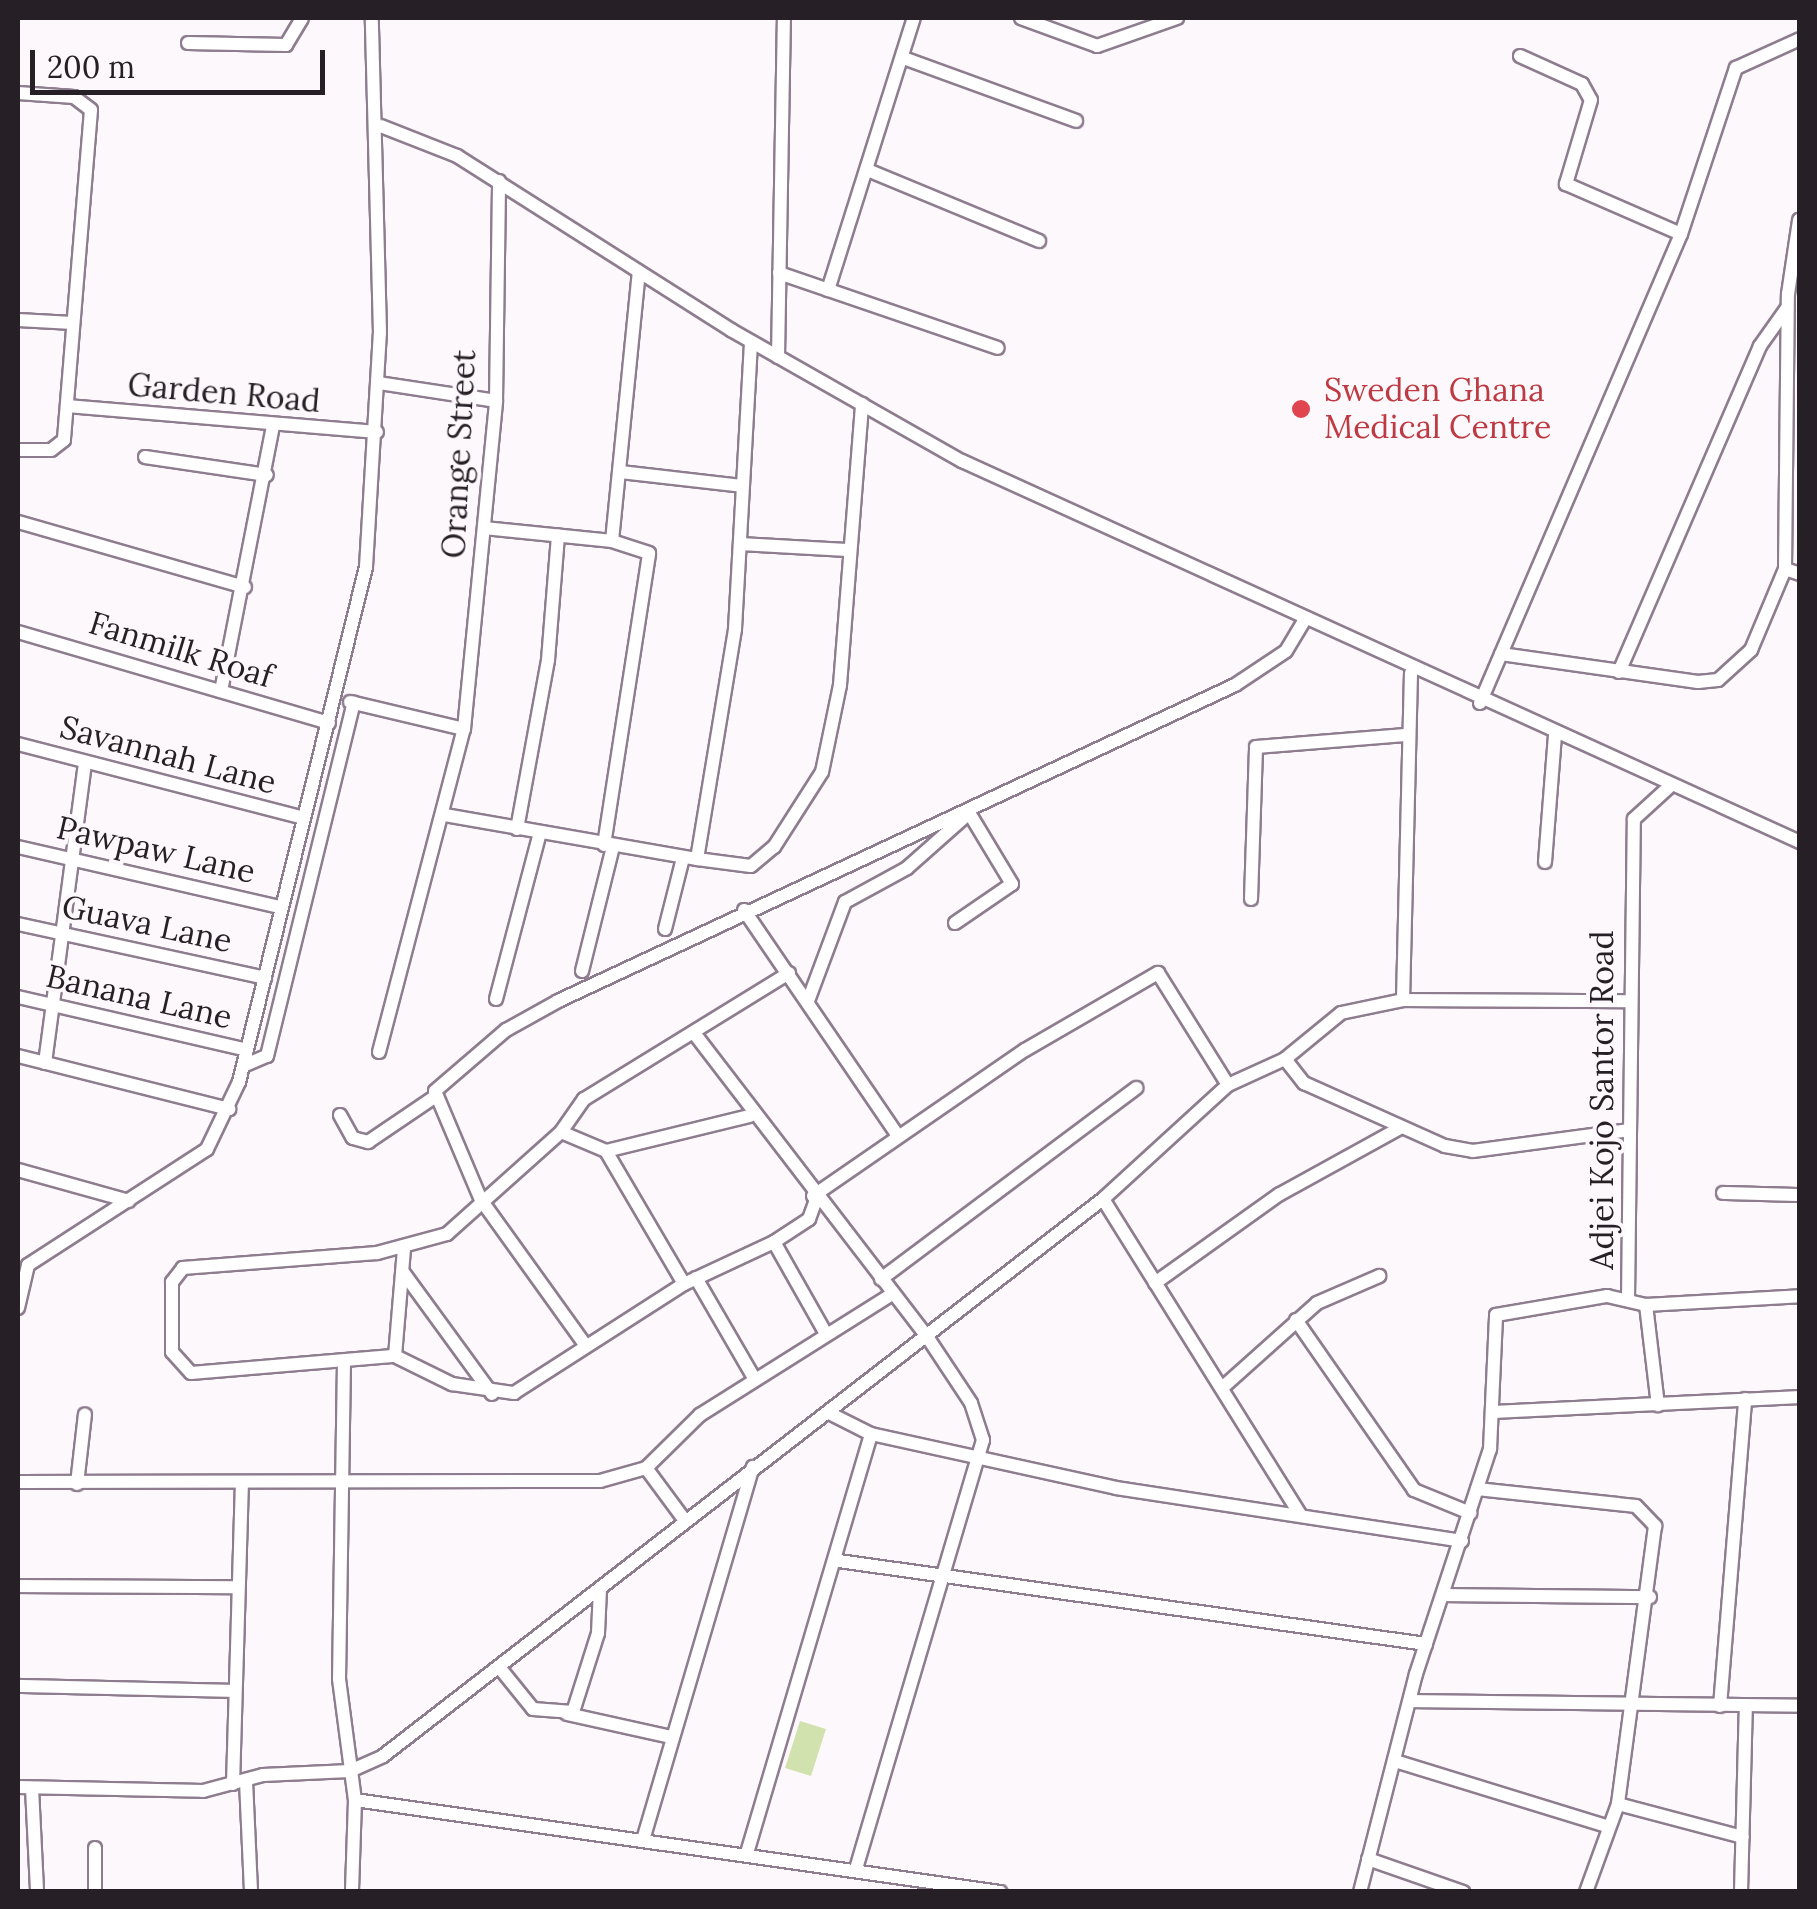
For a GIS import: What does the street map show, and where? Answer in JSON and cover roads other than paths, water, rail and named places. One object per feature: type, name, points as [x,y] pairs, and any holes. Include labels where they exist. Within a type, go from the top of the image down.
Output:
[{"type":"street","points":[[188,42],[286,45],[302,18]]},
{"type":"street","points":[[18,1308],[23,1264],[207,1149],[229,1110],[243,1066],[366,567],[379,384],[382,126],[372,18]]},
{"type":"street","points":[[778,356],[784,18]]},
{"type":"street","points":[[828,290],[906,59],[914,18]]},
{"type":"street","points":[[1020,18],[1097,46],[1177,18]]},
{"type":"street","points":[[1480,702],[1681,234],[1736,68],[1800,39]]},
{"type":"street","points":[[1520,56],[1582,84],[1591,100],[1566,184],[1681,234]]},
{"type":"street","points":[[906,59],[1076,121]]},
{"type":"street","points":[[18,93],[74,96],[91,110],[67,406],[60,448],[18,450]]},
{"type":"street","points":[[382,126],[415,133],[499,181],[751,342],[862,404],[1303,623],[1800,842]]},
{"type":"street","points":[[870,171],[1039,240]]},
{"type":"street","name":"Orange Street","points":[[379,1052],[445,815],[464,729],[496,401],[499,181]]},
{"type":"street","points":[[1501,654],[1620,672],[1718,680],[1751,650],[1785,569],[1792,298],[1799,220]]},
{"type":"street","points":[[612,541],[638,272]]},
{"type":"street","points":[[779,274],[998,348]]},
{"type":"street","points":[[1620,672],[1760,346],[1792,298]]},
{"type":"street","points":[[18,320],[72,323]]},
{"type":"street","points":[[698,859],[740,544],[751,342]]},
{"type":"street","points":[[379,384],[496,401]]},
{"type":"street","points":[[445,815],[682,862],[698,859],[750,866],[774,848],[822,772],[840,685],[862,404]]},
{"type":"street","name":"Garden Road","points":[[67,406],[377,432]]},
{"type":"street","points":[[221,691],[267,475],[273,426]]},
{"type":"street","points":[[145,457],[267,475]]},
{"type":"street","points":[[620,472],[742,486]]},
{"type":"street","points":[[18,522],[244,586]]},
{"type":"street","points":[[484,528],[612,541],[649,553],[608,846],[582,971]]},
{"type":"street","points":[[517,829],[548,660],[558,535]]},
{"type":"street","points":[[740,544],[848,550]]},
{"type":"street","points":[[1785,569],[1800,574]]},
{"type":"street","points":[[340,1115],[353,1138],[368,1142],[433,1098],[506,1030],[744,910],[1235,686],[1286,651],[1303,623]]},
{"type":"street","name":"Fanmilk Roaf","points":[[18,632],[328,722]]},
{"type":"street","points":[[1403,1000],[1406,735],[1411,673]]},
{"type":"street","points":[[336,699],[464,729]]},
{"type":"street","points":[[243,1066],[268,1056],[354,703]]},
{"type":"street","points":[[1251,899],[1256,747],[1406,735]]},
{"type":"street","points":[[1546,862],[1555,736]]},
{"type":"street","name":"Savannah Lane","points":[[18,744],[304,818]]},
{"type":"street","points":[[45,1063],[85,764]]},
{"type":"street","name":"Adjei Kojo Santor Road","points":[[1360,1892],[1426,1644],[1477,1489],[1494,1412],[1496,1315],[1509,1306],[1628,1298],[1630,1130],[1625,1001],[1634,818],[1668,787]]},
{"type":"street","points":[[955,923],[1012,884],[967,808]]},
{"type":"street","points":[[808,1000],[845,902],[907,868],[967,808]]},
{"type":"street","points":[[496,999],[540,833]]},
{"type":"street","name":"Pawpaw Lane","points":[[18,847],[282,907]]},
{"type":"street","points":[[665,930],[682,862]]},
{"type":"street","points":[[744,910],[898,1136]]},
{"type":"street","name":"Guava Lane","points":[[18,924],[265,978]]},
{"type":"street","points":[[789,973],[584,1099],[561,1132],[447,1234],[404,1249],[176,1273],[172,1352],[181,1369],[395,1356],[492,1394],[530,1388],[586,1346],[690,1281],[774,1242],[808,1219],[815,1198],[898,1136],[1158,973],[1228,1085]]},
{"type":"street","name":"Banana Lane","points":[[18,997],[247,1050]]},
{"type":"street","points":[[37,1892],[24,1787],[170,1793],[350,1772],[498,1667],[600,1589],[682,1518],[928,1338],[1103,1199],[1228,1085],[1285,1059],[1340,1013],[1403,1000],[1625,1001]]},
{"type":"street","points":[[694,1033],[750,1116],[881,1279],[888,1296],[928,1338],[971,1402],[985,1458],[856,1869]]},
{"type":"street","points":[[18,1056],[229,1110]]},
{"type":"street","points":[[1285,1059],[1304,1084],[1398,1129],[1473,1151],[1630,1130]]},
{"type":"street","points":[[881,1279],[1136,1088]]},
{"type":"street","points":[[433,1098],[481,1200],[586,1346]]},
{"type":"street","points":[[606,1151],[750,1116]]},
{"type":"street","points":[[1155,1284],[1280,1194],[1398,1129]]},
{"type":"street","points":[[561,1132],[606,1151],[754,1378]]},
{"type":"street","points":[[18,1170],[128,1201]]},
{"type":"street","points":[[1723,1193],[1800,1195]]},
{"type":"street","points":[[1103,1199],[1300,1514]]},
{"type":"street","points":[[774,1242],[826,1334]]},
{"type":"street","points":[[395,1356],[404,1249]]},
{"type":"street","points":[[403,1272],[492,1394]]},
{"type":"street","points":[[1222,1388],[1296,1320],[1379,1276]]},
{"type":"street","points":[[18,1482],[553,1484],[646,1468],[754,1378],[888,1296]]},
{"type":"street","points":[[1628,1298],[1646,1305],[1800,1296]]},
{"type":"street","points":[[1646,1305],[1658,1404]]},
{"type":"street","points":[[1296,1320],[1414,1490],[1470,1513]]},
{"type":"street","points":[[344,1362],[340,1716],[355,1800],[352,1892]]},
{"type":"street","points":[[1494,1412],[1800,1397]]},
{"type":"street","points":[[1720,1706],[1745,1399]]},
{"type":"street","points":[[829,1413],[872,1434],[1116,1488],[1462,1541]]},
{"type":"street","points":[[77,1484],[85,1414]]},
{"type":"street","points":[[747,1853],[840,1562],[872,1434]]},
{"type":"street","points":[[643,1840],[753,1467]]},
{"type":"street","points":[[646,1468],[682,1518]]},
{"type":"street","points":[[242,1484],[231,1690],[251,1892]]},
{"type":"street","points":[[1477,1489],[1646,1510],[1657,1538],[1636,1704],[1618,1804],[1586,1892]]},
{"type":"street","points":[[840,1562],[948,1574],[1426,1644]]},
{"type":"street","points":[[18,1586],[234,1587]]},
{"type":"street","points":[[567,1714],[577,1708],[598,1633],[600,1589]]},
{"type":"street","points":[[1445,1595],[1650,1597]]},
{"type":"street","points":[[498,1667],[533,1709],[672,1737]]},
{"type":"street","points":[[18,1686],[231,1690]]},
{"type":"street","points":[[1412,1701],[1800,1706]]},
{"type":"street","points":[[1742,1892],[1746,1706]]},
{"type":"street","points":[[1396,1761],[1610,1827]]},
{"type":"street","points":[[355,1800],[1000,1892]]},
{"type":"street","points":[[1618,1804],[1743,1837]]},
{"type":"street","points":[[95,1848],[95,1892]]},
{"type":"street","points":[[1368,1860],[1462,1892]]},
{"type":"place","name":"Sweden Ghana Medical Centre","points":[[1301,409]]}]
